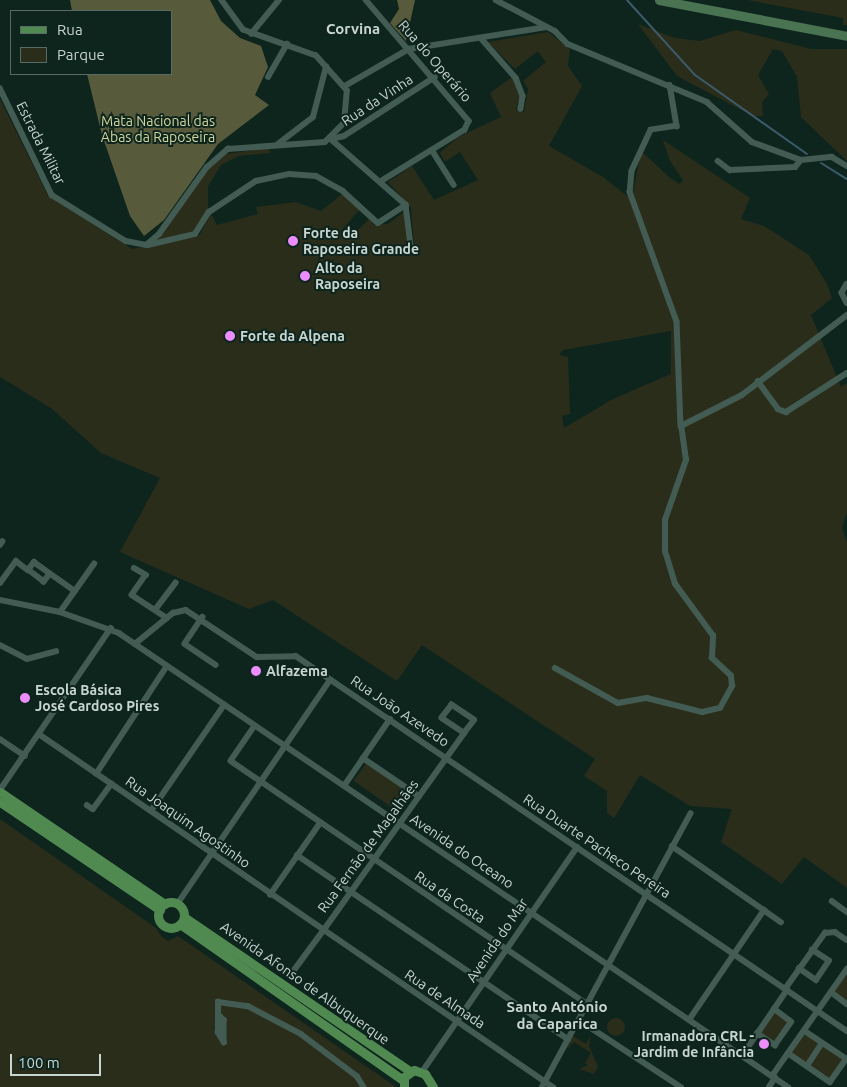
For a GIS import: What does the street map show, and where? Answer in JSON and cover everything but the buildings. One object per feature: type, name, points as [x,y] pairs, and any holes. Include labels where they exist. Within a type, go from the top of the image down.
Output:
[{"type":"main road","points":[[659,0],[847,36]]},
{"type":"main road","name":"Avenida Afonso de Albuquerque","points":[[0,791],[162,907],[165,926],[182,920]]},
{"type":"main road","name":"Avenida Afonso de Albuquerque","points":[[0,802],[162,907]]},
{"type":"main road","points":[[162,907],[178,903],[182,920]]},
{"type":"main road","name":"Avenida Afonso de Albuquerque","points":[[182,920],[410,1072],[404,1084],[182,920]]},
{"type":"main road","points":[[410,1072],[425,1079],[433,1087]]},
{"type":"street","points":[[251,34],[279,0]]},
{"type":"street","name":"Rua do Operário","points":[[366,0],[435,78],[468,126],[382,181]]},
{"type":"street","points":[[496,0],[546,27],[568,44],[707,102],[752,142],[800,160],[832,157],[847,166]]},
{"type":"street","points":[[224,2],[238,26],[251,34],[287,44],[316,56],[345,86],[348,109],[331,140]]},
{"type":"street","points":[[345,86],[409,49],[546,27]]},
{"type":"street","points":[[481,38],[516,78],[523,96],[521,109]]},
{"type":"street","points":[[268,77],[287,44]]},
{"type":"street","points":[[278,144],[313,117],[326,67]]},
{"type":"street","name":"Rua da Vinha","points":[[331,140],[344,136],[435,78]]},
{"type":"street","points":[[555,668],[618,703],[662,699],[702,712],[720,708],[727,698],[731,676],[712,658],[713,636],[675,584],[666,552],[665,520],[686,460],[681,426],[677,322],[630,192],[632,170],[651,130],[677,126],[670,85]]},
{"type":"street","name":"Estrada Militar","points":[[0,88],[52,195],[126,241],[146,245]]},
{"type":"street","points":[[146,245],[159,234],[216,157],[228,149],[331,140],[382,181],[406,205],[411,244]]},
{"type":"street","points":[[432,150],[454,186]]},
{"type":"street","points":[[718,161],[730,170],[795,168],[800,160]]},
{"type":"street","points":[[146,245],[195,234],[209,212],[256,181],[289,174],[316,176],[343,191],[378,223],[406,205]]},
{"type":"street","points":[[847,284],[842,293],[847,303]]},
{"type":"street","points":[[681,426],[724,406],[847,315]]},
{"type":"street","points":[[758,381],[778,409],[786,412],[847,373]]},
{"type":"street","points":[[0,584],[16,562],[44,582],[50,574]]},
{"type":"street","points":[[28,570],[34,562],[75,591]]},
{"type":"street","points":[[60,612],[94,564]]},
{"type":"street","points":[[134,568],[146,575],[132,595],[167,618]]},
{"type":"street","points":[[155,610],[175,583]]},
{"type":"street","name":"Avenida do Oceano","points":[[0,600],[60,612],[111,628],[788,1087]]},
{"type":"street","name":"Rua João Azevedo","points":[[135,644],[167,618],[186,610],[202,618],[257,657],[292,654],[447,758]]},
{"type":"street","points":[[202,618],[185,644],[216,665]]},
{"type":"street","points":[[0,791],[111,628]]},
{"type":"street","points":[[0,646],[27,659],[56,651]]},
{"type":"street","points":[[96,774],[167,666]]},
{"type":"street","points":[[178,903],[330,680]]},
{"type":"street","points":[[151,811],[224,705]]},
{"type":"street","name":"Rua Fernão de Magalhães","points":[[292,973],[474,720],[452,705],[442,718],[464,733]]},
{"type":"street","points":[[344,786],[390,719]]},
{"type":"street","name":"Rua da Costa","points":[[255,726],[231,761],[373,860],[587,1004]]},
{"type":"street","name":"Rua Joaquim Agostinho","points":[[39,734],[323,931]]},
{"type":"street","points":[[0,739],[25,756]]},
{"type":"street","points":[[363,758],[419,796]]},
{"type":"street","name":"Rua Duarte Pacheco Pereira","points":[[447,758],[847,1032]]},
{"type":"street","points":[[87,805],[93,809],[111,784]]},
{"type":"street","points":[[544,1084],[690,814]]},
{"type":"street","points":[[270,895],[320,823]]},
{"type":"street","points":[[672,846],[781,922]]},
{"type":"street","name":"Avenida do Mar","points":[[425,1079],[456,1022],[576,847]]},
{"type":"street","points":[[297,855],[568,1039]]},
{"type":"street","points":[[832,901],[847,912]]},
{"type":"street","points":[[689,1020],[764,910]]},
{"type":"street","name":"Rua de Almada","points":[[323,931],[544,1084],[553,1087]]},
{"type":"street","points":[[742,1056],[812,950],[830,931],[847,940]]},
{"type":"street","points":[[799,968],[816,980],[829,961],[812,950]]},
{"type":"street","points":[[769,1087],[788,1053],[847,969]]},
{"type":"street","points":[[831,992],[847,1004]]},
{"type":"street","points":[[224,1043],[218,1033],[218,1002],[248,1006],[301,1034],[357,1076],[364,1087]]},
{"type":"street","points":[[757,1033],[775,1045],[791,1022],[774,1010]]},
{"type":"street","points":[[579,1020],[681,1087]]},
{"type":"street","points":[[788,1053],[830,1082],[846,1059],[804,1030]]},
{"type":"street","points":[[806,1066],[822,1043]]},
{"type":"green space","name":"Mata Nacional das Abas da Raposeira","points":[[70,0],[210,0],[221,21],[240,38],[261,46],[268,67],[255,95],[269,105],[218,144],[164,220],[144,236],[130,216],[102,135],[87,75],[172,75],[172,10],[72,10]]},
{"type":"green space","points":[[397,0],[415,0],[406,41],[390,23],[399,9]]},
{"type":"green space","points":[[748,0],[847,0],[847,25],[843,25],[843,18]]},
{"type":"green space","points":[[638,24],[675,38],[700,41],[736,30],[811,49],[847,49],[847,161],[801,117],[797,77],[782,51],[773,49],[758,75],[769,94],[762,102],[763,116],[753,116],[677,76]]},
{"type":"green space","points":[[548,32],[570,49],[568,66],[582,86],[549,146],[603,177],[627,196],[633,194],[641,151],[670,178],[680,184],[683,180],[670,161],[663,140],[750,198],[741,219],[764,226],[809,255],[827,284],[832,298],[811,315],[841,387],[847,383],[847,512],[842,528],[847,542],[847,888],[804,857],[782,884],[721,842],[732,809],[690,806],[640,775],[614,818],[607,813],[607,791],[584,776],[595,759],[422,645],[397,681],[273,600],[249,609],[120,552],[160,478],[101,453],[51,408],[0,377],[0,99],[48,196],[132,249],[199,236],[211,214],[217,225],[258,214],[256,207],[296,202],[321,211],[342,194],[359,210],[341,231],[350,238],[369,219],[374,225],[388,224],[404,212],[408,246],[414,244],[411,208],[388,182],[412,166],[434,200],[478,180],[460,152],[445,162],[440,153],[458,137],[501,117],[490,93],[512,77],[520,94],[516,110],[524,112],[528,89],[523,81],[546,62],[538,51],[515,69],[488,42]],"holes":[[[671,331],[671,374],[613,399],[564,428],[562,416],[570,414],[568,357],[559,355],[563,350]]]},
{"type":"green space","points":[[269,148],[270,153],[239,156],[221,165],[208,186],[208,208],[194,231],[156,241],[211,166],[226,154]]},
{"type":"green space","points":[[367,762],[412,794],[399,812],[354,781]]},
{"type":"green space","points":[[0,819],[156,928],[161,936],[168,941],[178,936],[396,1087],[0,1087]]},
{"type":"green space","points":[[847,973],[847,1001],[832,990]]},
{"type":"green space","points":[[774,1009],[791,1022],[773,1045],[757,1032]]},
{"type":"green space","points":[[616,1018],[622,1021],[625,1027],[622,1033],[616,1036],[610,1033],[607,1027],[610,1021]]},
{"type":"green space","points":[[804,1031],[845,1059],[830,1081],[789,1053]]},
{"type":"green space","points":[[591,1035],[589,1046],[598,1067],[594,1074],[579,1069],[588,1065],[565,1053],[585,1063],[591,1053],[574,1042],[566,1050],[573,1036],[586,1044]]},
{"type":"waterway","points":[[627,0],[695,75],[807,154]]},
{"type":"waterway","points":[[821,163],[847,179]]},
{"type":"place","name":"Forte da Raposeira Grande","points":[[293,241]]},
{"type":"place","name":"Alto da Raposeira","points":[[305,276]]},
{"type":"place","name":"Forte da Alpena","points":[[230,336]]},
{"type":"place","name":"Alfazema","points":[[256,671]]},
{"type":"place","name":"Escola Básica José Cardoso Pires","points":[[25,698]]},
{"type":"place","name":"Irmanadora CRL - Jardim de Infância","points":[[764,1044]]},
{"type":"district","name":"Corvina","points":[[353,29]]},
{"type":"district","name":"Santo António da Caparica","points":[[557,1014]]}]
